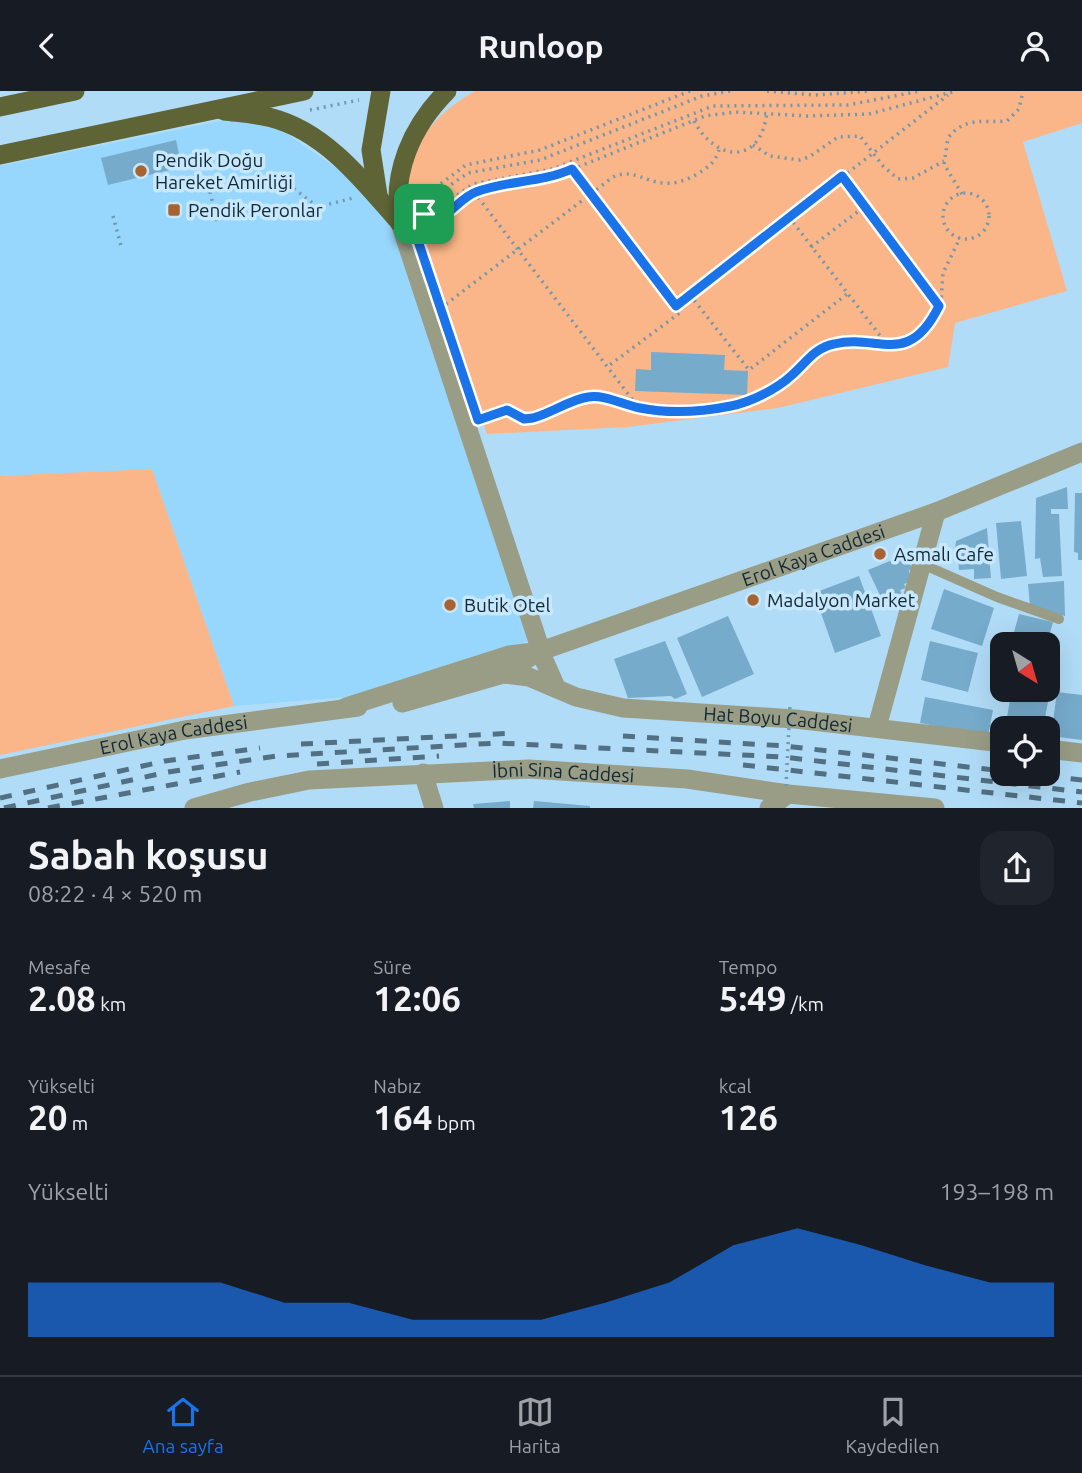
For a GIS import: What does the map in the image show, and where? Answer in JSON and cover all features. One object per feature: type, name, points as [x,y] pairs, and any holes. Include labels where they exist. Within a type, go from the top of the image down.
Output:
[{"type":"highway","points":[[0,107],[75,91]]},
{"type":"highway","points":[[0,155],[304,91]]},
{"type":"highway","points":[[379,200],[371,150],[381,91]]},
{"type":"highway","points":[[409,221],[399,183],[407,149],[423,117],[447,91]]},
{"type":"highway","points":[[209,109],[273,118],[301,130],[352,170],[379,200],[409,221]]},
{"type":"street","points":[[409,221],[541,650],[556,687]]},
{"type":"street","name":"Erol Kaya Caddesi","points":[[346,707],[509,655],[541,650],[936,512],[1082,452]]},
{"type":"street","points":[[877,727],[936,512]]},
{"type":"street","name":"Erol Kaya Caddesi","points":[[0,769],[185,730],[346,707],[401,703],[503,674],[541,650]]},
{"type":"street","name":"Hat Boyu Caddesi","points":[[503,674],[528,677],[576,697],[623,708],[877,727],[990,741]]},
{"type":"street","points":[[1060,750],[1082,753]]},
{"type":"street","name":"İbni Sina Caddesi","points":[[194,808],[250,792],[309,780],[529,769],[687,779],[787,790],[867,804],[935,808]]},
{"type":"street","points":[[424,773],[434,808]]},
{"type":"street","points":[[769,808],[787,790]]},
{"type":"lane","points":[[922,563],[1008,602],[1059,619]]},
{"type":"path","points":[[690,91],[540,150],[466,165],[424,196],[420,206],[429,220],[439,218],[474,192],[553,177],[694,121],[725,112],[808,116],[869,114],[954,92]]},
{"type":"path","points":[[409,221],[424,214],[433,197],[473,171],[540,160],[702,96],[730,91]]},
{"type":"path","points":[[767,91],[815,95],[870,91]]},
{"type":"path","points":[[429,208],[435,211],[473,184],[552,169],[713,106],[848,105],[920,91]]},
{"type":"path","points":[[962,194],[947,204],[943,219],[950,232],[960,238],[978,236],[988,225],[989,210],[981,198],[962,194],[946,170],[944,161],[948,138],[955,130],[980,119],[1007,121],[1019,109],[1023,91]]},
{"type":"path","points":[[676,306],[954,92]]},
{"type":"path","points":[[694,121],[706,141],[719,150],[741,152],[753,145],[762,132],[767,112]]},
{"type":"path","points":[[753,145],[770,156],[800,160],[838,137],[860,136],[883,166],[898,179],[913,178],[944,161]]},
{"type":"path","points":[[439,309],[613,177],[623,174],[665,185],[676,185],[704,170],[715,160],[719,150]]},
{"type":"path","points":[[572,169],[681,312],[607,367]]},
{"type":"path","points":[[277,176],[314,203]]},
{"type":"path","points":[[842,176],[939,306]]},
{"type":"path","points":[[210,192],[218,225]]},
{"type":"path","points":[[474,192],[638,407]]},
{"type":"path","points":[[811,247],[864,207]]},
{"type":"path","points":[[113,216],[121,246]]},
{"type":"path","points":[[789,217],[888,346]]},
{"type":"path","points":[[478,420],[507,410],[524,419],[533,418],[589,397],[638,407],[680,411],[733,406],[779,385],[810,355],[832,344],[848,341],[888,346],[912,338],[929,322],[939,306],[943,274],[960,238]]},
{"type":"path","points":[[690,295],[749,370],[847,294]]},
{"type":"path","points":[[787,790],[790,706]]},
{"type":"shaded area","points":[[475,91],[1082,91],[1082,123],[1023,142],[1067,291],[955,323],[948,367],[778,408],[628,427],[487,434],[414,225],[408,200],[409,175],[419,145],[448,109]]},
{"type":"shaded area","points":[[220,121],[249,123],[283,131],[355,181],[394,226],[529,641],[347,697],[234,706],[152,469],[0,476],[0,166]]},
{"type":"shaded area","points":[[152,469],[234,706],[0,755],[0,476]]},
{"type":"building","points":[[176,140],[182,167],[108,185],[101,158]]},
{"type":"building","points":[[651,352],[725,355],[724,370],[748,371],[747,395],[635,391],[636,369],[651,370]]},
{"type":"building","points":[[1067,487],[1068,509],[1051,509],[1051,514],[1059,514],[1062,576],[1043,577],[1040,558],[1035,559],[1036,498]]},
{"type":"building","points":[[1075,493],[1082,493],[1082,560],[1078,560],[1078,553],[1074,552]]},
{"type":"building","points":[[1021,521],[1027,576],[1001,579],[996,523]]},
{"type":"building","points":[[987,528],[991,578],[974,579],[974,569],[959,570],[958,558],[954,559],[956,541]]},
{"type":"building","points":[[907,554],[912,569],[909,570],[909,582],[904,584],[906,588],[900,590],[905,602],[887,610],[868,570]]},
{"type":"building","points":[[859,576],[881,636],[835,653],[814,593]]},
{"type":"building","points":[[1064,581],[1065,616],[1030,606],[1028,584]]},
{"type":"building","points":[[944,589],[994,608],[982,646],[931,629]]},
{"type":"building","points":[[1019,614],[1053,622],[1050,632],[1014,632]]},
{"type":"building","points":[[728,616],[754,674],[702,697],[677,638]]},
{"type":"building","points":[[665,641],[687,694],[675,699],[671,696],[628,698],[614,659]]},
{"type":"building","points":[[930,641],[978,653],[968,692],[921,680]]},
{"type":"building","points":[[1060,692],[1082,695],[1082,740],[1060,737],[1060,716],[1054,716],[1056,702],[1060,702]]},
{"type":"building","points":[[925,697],[993,710],[988,736],[920,723]]},
{"type":"building","points":[[1010,702],[1048,702],[1045,716],[1007,716]]},
{"type":"building","points":[[510,801],[510,808],[474,808],[473,804]]},
{"type":"building","points":[[534,801],[590,806],[590,808],[533,808]]},
{"type":"railway","points":[[301,744],[515,733]]},
{"type":"railway","points":[[623,736],[785,746],[990,770]]},
{"type":"railway","points":[[4,808],[168,772],[277,756],[497,743],[783,757],[1082,792]]},
{"type":"railway","points":[[0,798],[165,761],[260,748]]},
{"type":"railway","points":[[317,764],[439,756]]},
{"type":"railway","points":[[743,765],[1082,803]]},
{"type":"railway","points":[[48,808],[240,772]]},
{"type":"railway","points":[[1060,777],[1082,780]]},
{"type":"place","name":"Pendik Doğu Hareket Amirliği","points":[[141,171]]},
{"type":"place","name":"Pendik Peronlar","points":[[174,210]]},
{"type":"place","name":"Asmalı Cafe","points":[[880,554]]},
{"type":"place","name":"Madalyon Market","points":[[753,600]]},
{"type":"place","name":"Butik Otel","points":[[450,605]]},
{"type":"route","points":[[572,169],[676,306],[842,176],[939,306],[922,330],[901,344],[893,347],[848,341],[832,344],[810,355],[779,385],[733,406],[688,411],[654,410],[589,397],[533,418],[524,419],[507,410],[478,420],[424,267],[412,223],[424,214],[429,220],[434,220],[477,191],[553,177],[572,169]]}]
